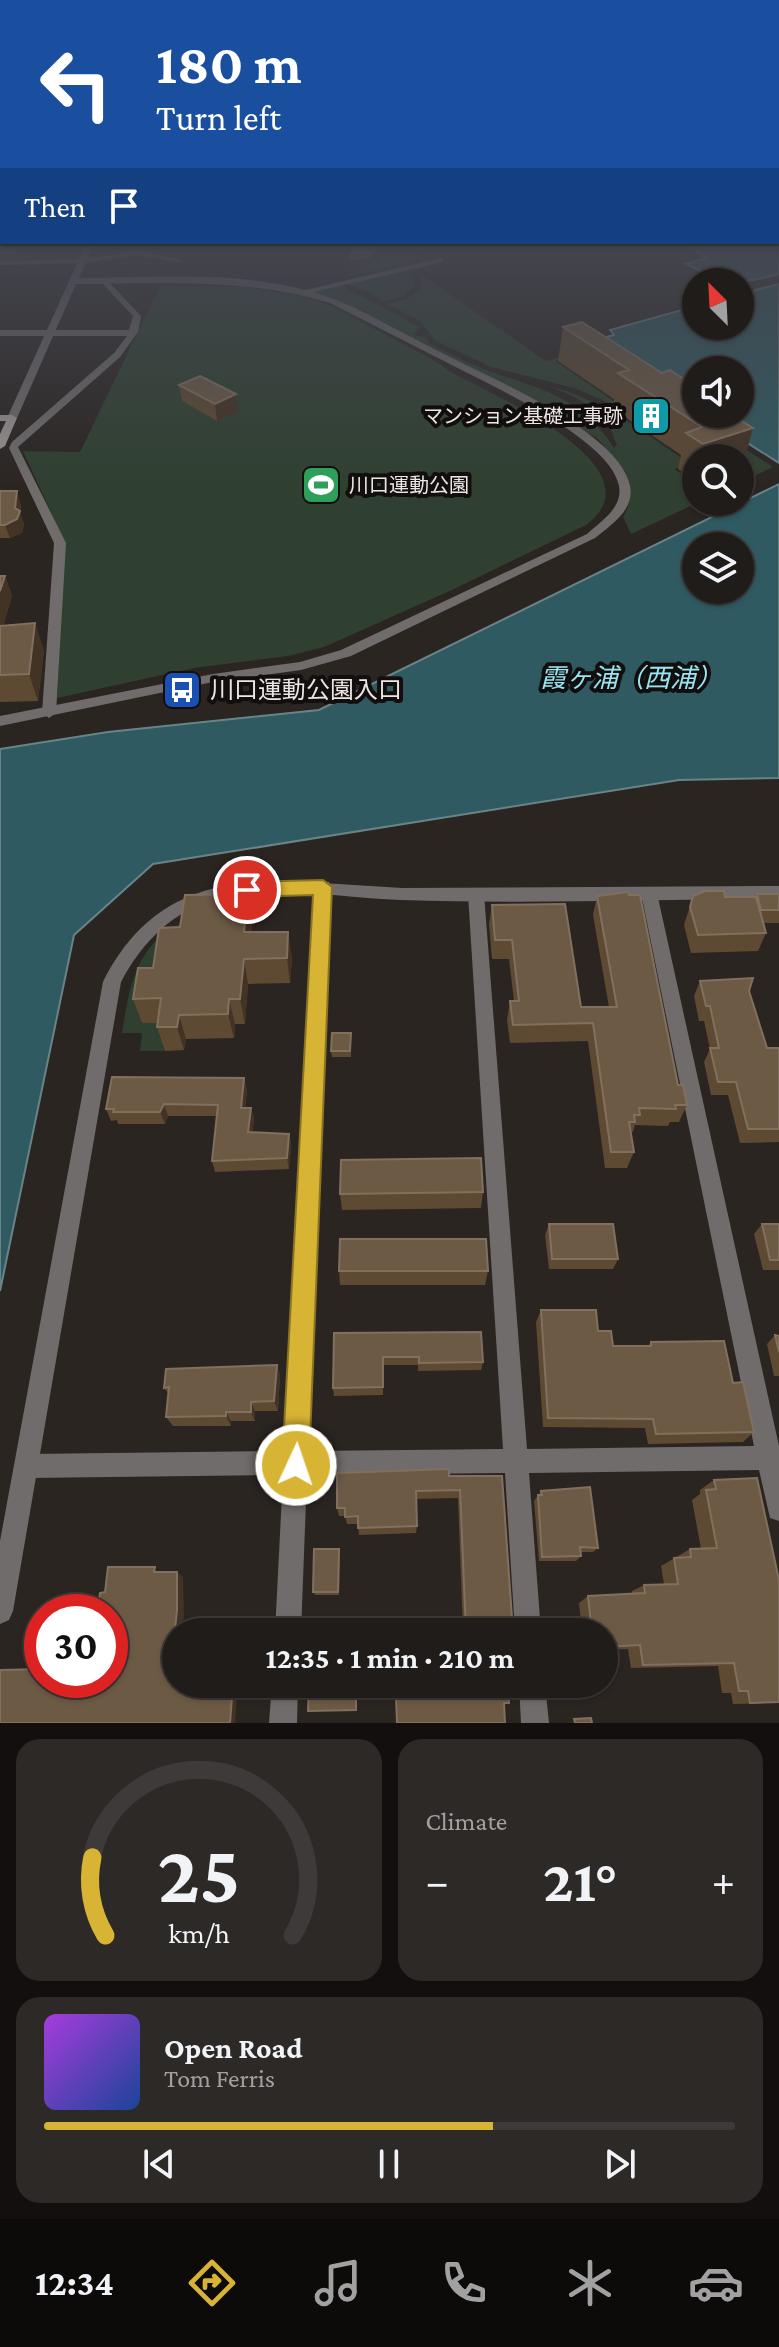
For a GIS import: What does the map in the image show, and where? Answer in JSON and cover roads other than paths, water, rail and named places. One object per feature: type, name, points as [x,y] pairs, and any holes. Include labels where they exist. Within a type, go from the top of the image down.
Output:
[{"type":"main road","points":[[0,446],[6,418]]},
{"type":"street","points":[[6,418],[54,326]]},
{"type":"street","points":[[49,713],[46,643],[60,543],[15,446],[117,355],[134,326]]},
{"type":"street","points":[[0,721],[213,678],[301,666],[346,653],[591,536],[608,527],[623,509],[626,488],[618,470],[592,439],[384,326]]},
{"type":"street","points":[[0,333],[132,333]]},
{"type":"street","points":[[289,1618],[323,887]]},
{"type":"street","points":[[0,1607],[112,982],[135,942],[152,925],[173,910],[204,896],[264,888],[323,887],[397,894],[779,892]]},
{"type":"street","points":[[649,893],[774,1458],[779,1509]]},
{"type":"street","points":[[476,894],[527,1618]]},
{"type":"street","points":[[27,1466],[774,1458]]},
{"type":"street","points":[[283,1723],[284,1698]]},
{"type":"street","points":[[533,1698],[535,1723]]},
{"type":"water","points":[[623,326],[682,326],[682,340],[754,340],[754,326],[779,326],[779,463],[754,447],[754,444],[724,428],[754,428],[754,356],[682,356],[682,400],[596,340],[614,335],[610,330]]},
{"type":"water","name":"霞ヶ浦（西浦）","points":[[779,484],[779,778],[679,780],[153,864],[74,935],[0,1291],[0,749],[108,732],[319,710],[714,516],[754,516],[754,496]]},
{"type":"place","name":"マンション基礎工事跡","points":[[651,416]]},
{"type":"place","name":"川口運動公園","points":[[321,485]]},
{"type":"place","name":"川口運動公園入口","points":[[182,690]]}]
